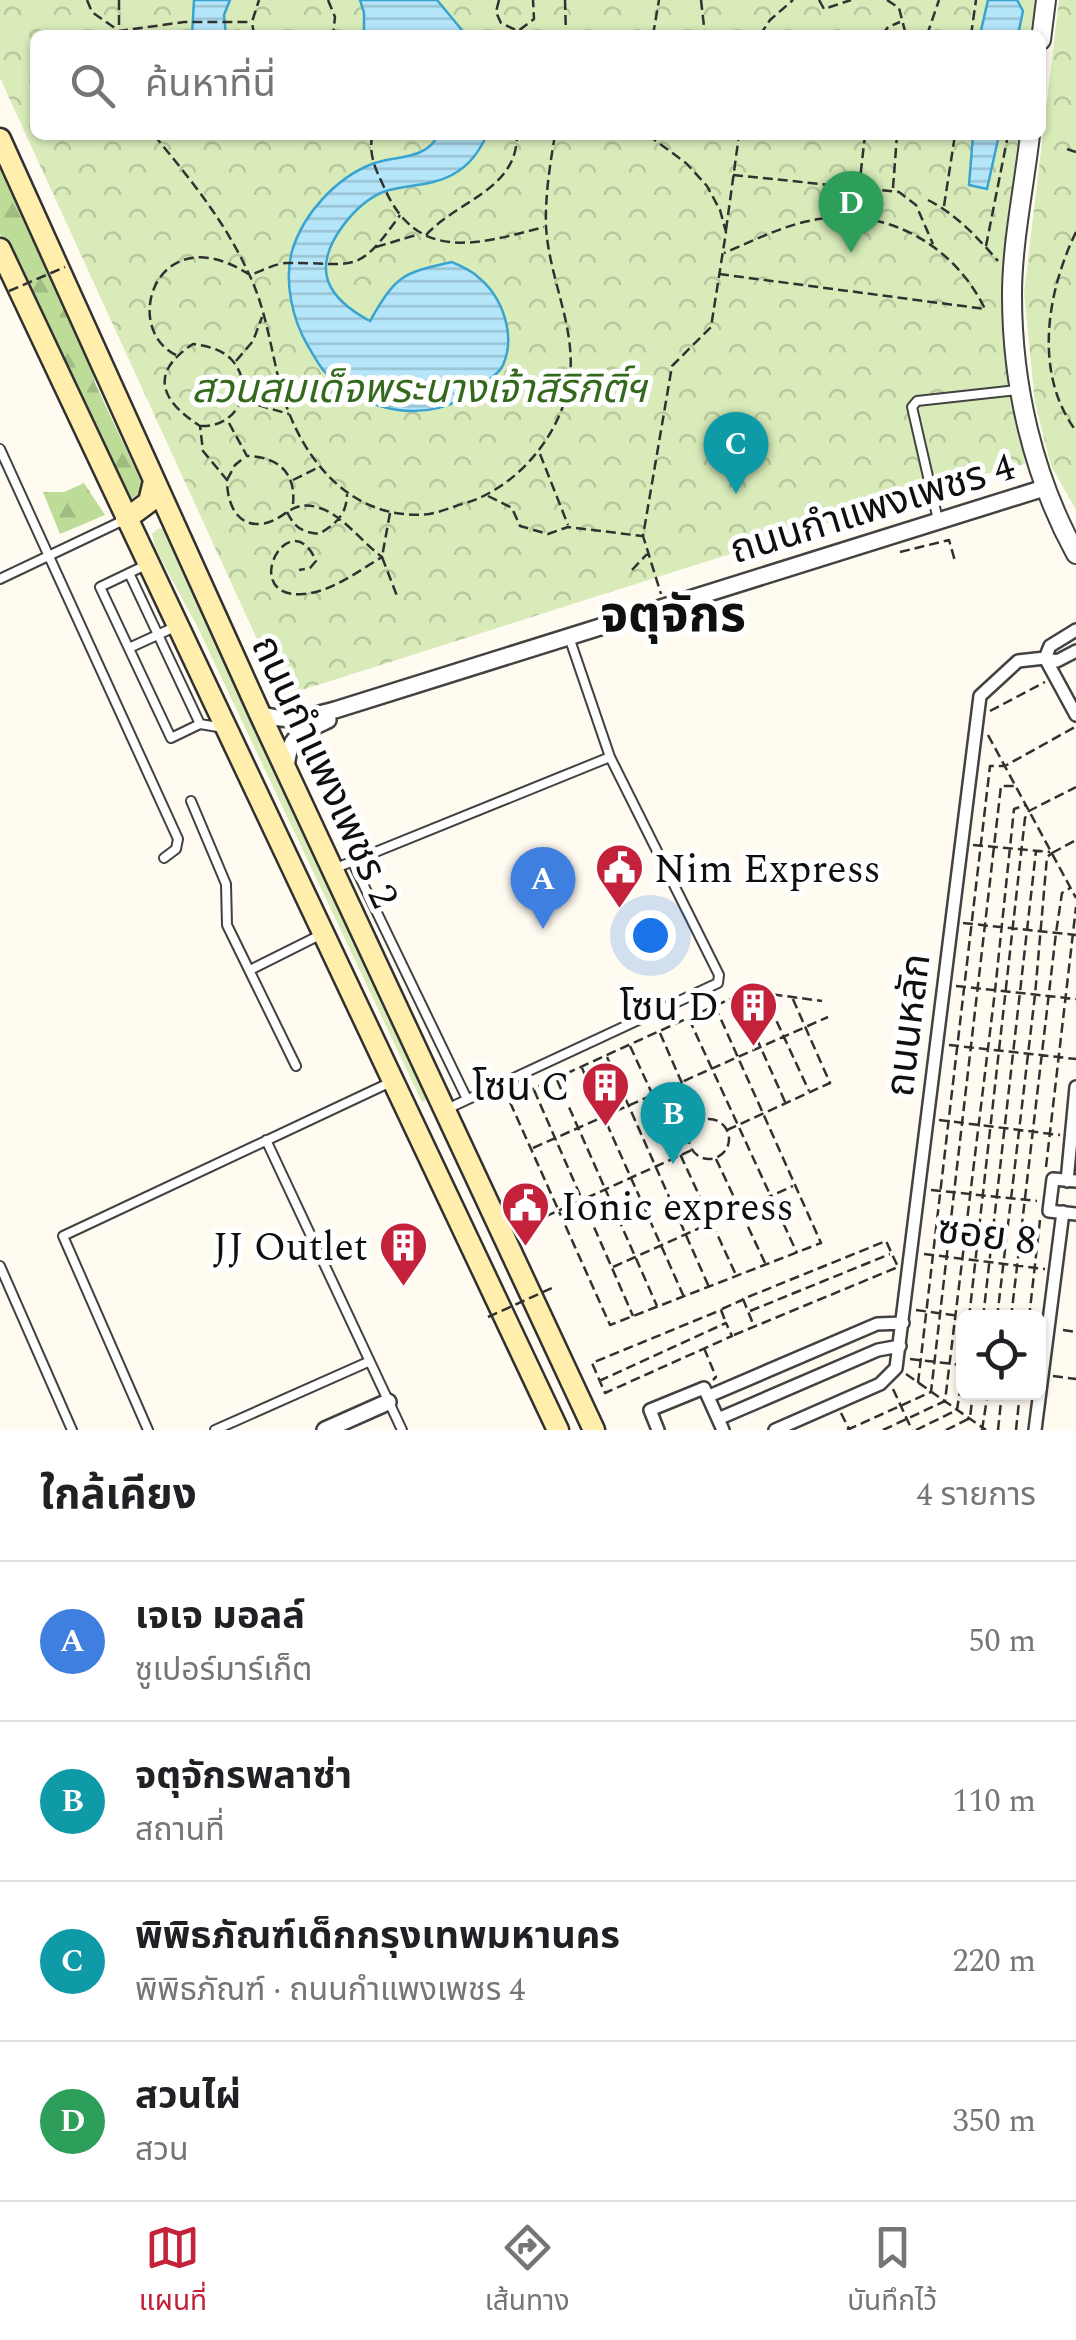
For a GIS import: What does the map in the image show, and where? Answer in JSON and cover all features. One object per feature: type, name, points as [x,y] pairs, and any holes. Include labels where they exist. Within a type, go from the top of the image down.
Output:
[{"type":"main road","name":"ถนนกำแพงเพชร 2","points":[[0,140],[286,771],[594,1430]]},
{"type":"main road","name":"ถนนกำแพงเพชร 2","points":[[0,250],[138,544],[139,569],[168,630],[228,729],[558,1430]]},
{"type":"main road","points":[[126,519],[149,502],[154,481]]},
{"type":"main road","points":[[138,544],[144,526],[152,520],[161,518],[174,525]]},
{"type":"street","points":[[1042,30],[1046,0]]},
{"type":"street","points":[[1029,140],[1012,294],[1019,390],[1044,488],[1076,554]]},
{"type":"street","name":"ถนนกำแพงเพชร 4","points":[[260,714],[275,720],[299,720],[1044,488]]},
{"type":"street","points":[[1045,658],[1050,646],[1076,630]]},
{"type":"street","points":[[1045,658],[1057,662],[1076,651]]},
{"type":"street","points":[[1045,658],[1076,715]]},
{"type":"street","name":"ถนนหลัก","points":[[896,1362],[980,696],[1018,661],[1045,658]]},
{"type":"street","name":"ถนนกำแพงเพชร 4","points":[[286,771],[295,736],[377,697]]},
{"type":"street","points":[[1046,1343],[1056,1270],[1070,1213],[1049,1211],[1053,1179],[1071,1181],[1070,1137],[1076,1086]]},
{"type":"street","points":[[658,1430],[650,1410],[706,1392],[877,1324],[903,1323]]},
{"type":"street","points":[[706,1392],[721,1424],[878,1350],[896,1362],[836,1403],[776,1430]]},
{"type":"street","points":[[1035,1430],[1039,1400]]},
{"type":"street","points":[[324,1430],[388,1402]]},
{"type":"lane","points":[[938,520],[912,407],[918,401],[1019,390]]},
{"type":"lane","points":[[0,449],[178,839],[176,850],[164,858]]},
{"type":"lane","points":[[0,579],[126,519]]},
{"type":"lane","points":[[139,569],[100,587],[171,738],[200,724],[228,729]]},
{"type":"lane","points":[[129,648],[168,630],[200,724]]},
{"type":"lane","points":[[444,1110],[718,984],[718,975],[610,757],[568,636]]},
{"type":"lane","points":[[332,870],[610,757]]},
{"type":"lane","points":[[191,801],[226,884],[228,926],[296,1066]]},
{"type":"lane","points":[[352,861],[467,1099]]},
{"type":"lane","points":[[362,934],[383,924]]},
{"type":"lane","points":[[250,970],[323,934]]},
{"type":"lane","points":[[148,1430],[63,1236],[394,1080]]},
{"type":"lane","points":[[266,1140],[402,1430]]},
{"type":"lane","points":[[0,1266],[72,1430]]},
{"type":"lane","points":[[216,1430],[368,1362]]},
{"type":"path","points":[[87,0],[92,12],[115,30]]},
{"type":"path","points":[[118,0],[119,30]]},
{"type":"path","points":[[253,30],[258,0]]},
{"type":"path","points":[[328,0],[335,18],[334,30]]},
{"type":"path","points":[[500,0],[498,18],[509,30]]},
{"type":"path","points":[[533,0],[536,6]]},
{"type":"path","points":[[516,30],[530,25],[541,0]]},
{"type":"path","points":[[565,0],[566,30]]},
{"type":"path","points":[[653,30],[659,0]]},
{"type":"path","points":[[701,0],[704,30]]},
{"type":"path","points":[[763,30],[793,0]]},
{"type":"path","points":[[819,0],[824,9],[851,0]]},
{"type":"path","points":[[887,0],[900,8]]},
{"type":"path","points":[[904,0],[900,8],[904,30]]},
{"type":"path","points":[[929,30],[939,0]]},
{"type":"path","points":[[972,30],[976,0]]},
{"type":"path","points":[[137,30],[184,22],[252,22]]},
{"type":"path","points":[[886,30],[902,22]]},
{"type":"path","points":[[158,140],[220,217],[250,274],[290,414],[308,451],[358,502],[391,512],[430,514],[488,496],[539,452],[554,428],[566,396],[572,357],[546,226],[555,140]]},
{"type":"path","points":[[372,140],[370,156],[389,200],[418,234],[470,244],[546,226]]},
{"type":"path","points":[[425,236],[499,180],[517,156],[517,140]]},
{"type":"path","points":[[655,140],[686,163],[707,186],[726,232]]},
{"type":"path","points":[[664,605],[643,536],[672,366],[712,328],[738,140]]},
{"type":"path","points":[[859,188],[865,140]]},
{"type":"path","points":[[892,192],[897,140]]},
{"type":"path","points":[[944,208],[954,140]]},
{"type":"path","points":[[986,247],[1007,140]]},
{"type":"path","points":[[1068,149],[1076,152]]},
{"type":"path","points":[[734,175],[909,197],[934,246]]},
{"type":"path","points":[[928,200],[944,208],[1014,274]]},
{"type":"path","points":[[250,274],[282,262],[333,266],[360,261],[400,215]]},
{"type":"path","points":[[719,274],[985,309],[974,285],[954,261],[934,246],[884,223],[850,216],[786,226],[724,254]]},
{"type":"path","points":[[1076,232],[1051,303],[1049,349],[1057,396],[1076,431]]},
{"type":"path","points":[[374,247],[418,234]]},
{"type":"path","points":[[176,356],[166,350],[154,333],[149,311],[154,288],[164,270],[182,260],[206,255],[227,260],[250,274]]},
{"type":"path","points":[[10,292],[65,267]]},
{"type":"path","points":[[234,363],[253,341],[263,316]]},
{"type":"path","points":[[194,344],[212,347],[234,363],[242,384],[241,400],[228,422],[200,426],[178,412],[167,396],[163,380],[176,356],[194,344]]},
{"type":"path","points":[[241,400],[290,414]]},
{"type":"path","points":[[228,422],[247,456]]},
{"type":"path","points":[[200,426],[203,452],[227,480]]},
{"type":"path","points":[[539,452],[568,527]]},
{"type":"path","points":[[292,506],[292,481],[285,468],[267,456],[247,456],[227,480],[233,510],[246,522],[262,524],[292,506],[318,507],[341,518],[356,537],[382,558],[397,596]]},
{"type":"path","points":[[292,481],[320,466]]},
{"type":"path","points":[[286,510],[294,526],[319,534],[341,518],[347,494]]},
{"type":"path","points":[[488,496],[512,508],[520,526],[548,534],[568,527],[643,536]]},
{"type":"path","points":[[299,570],[310,568],[316,561],[311,552],[304,545],[291,542],[278,548],[270,572],[276,585],[289,593],[303,594],[338,584],[382,558],[391,512]]},
{"type":"path","points":[[900,552],[949,540],[954,561]]},
{"type":"path","points":[[632,570],[648,552]]},
{"type":"path","points":[[978,711],[987,712],[1055,677]]},
{"type":"path","points":[[918,1383],[990,766],[1005,766],[1076,726]]},
{"type":"path","points":[[976,728],[984,729],[1076,898]]},
{"type":"path","points":[[931,1392],[1001,786],[1016,786]]},
{"type":"path","points":[[971,1310],[1025,818],[1029,811],[1076,787]]},
{"type":"path","points":[[957,1310],[1014,810],[1026,805]]},
{"type":"path","points":[[998,1310],[1047,857],[1076,840]]},
{"type":"path","points":[[962,844],[1052,852]]},
{"type":"path","points":[[984,1310],[1036,851]]},
{"type":"path","points":[[1012,1310],[1056,933],[1062,893],[1070,888]]},
{"type":"path","points":[[1046,1168],[1076,907]]},
{"type":"path","points":[[952,922],[1074,935]]},
{"type":"path","points":[[944,985],[1076,999]]},
{"type":"path","points":[[715,1006],[821,1243],[610,1325],[510,1100],[556,1078],[748,991],[822,1001]]},
{"type":"path","points":[[764,993],[810,1092]]},
{"type":"path","points":[[737,996],[786,1104]]},
{"type":"path","points":[[726,1130],[830,1082],[792,997]]},
{"type":"path","points":[[532,1149],[828,1017]]},
{"type":"path","points":[[689,1018],[797,1252]]},
{"type":"path","points":[[659,1032],[699,1122]]},
{"type":"path","points":[[937,1044],[1076,1060]]},
{"type":"path","points":[[629,1045],[736,1276]]},
{"type":"path","points":[[606,1056],[710,1287]]},
{"type":"path","points":[[582,1067],[684,1297]]},
{"type":"path","points":[[556,1078],[658,1308]]},
{"type":"path","points":[[534,1089],[634,1317]]},
{"type":"path","points":[[928,1118],[1070,1137]]},
{"type":"path","points":[[718,1121],[726,1130],[728,1143],[716,1158],[702,1158],[692,1150],[690,1131],[699,1122],[718,1121]]},
{"type":"path","points":[[503,1236],[692,1150]]},
{"type":"path","points":[[716,1158],[766,1265]]},
{"type":"path","points":[[612,1268],[795,1185]]},
{"type":"path","points":[[919,1189],[1050,1203]]},
{"type":"path","points":[[1030,1310],[1040,1218]]},
{"type":"path","points":[[886,1241],[892,1254],[898,1266],[605,1393],[592,1364],[886,1241]]},
{"type":"path","name":"ซอย 8","points":[[912,1252],[1056,1270]]},
{"type":"path","points":[[748,1312],[892,1254]]},
{"type":"path","points":[[488,1317],[552,1288]]},
{"type":"path","points":[[743,1299],[754,1326]]},
{"type":"path","points":[[905,1308],[956,1315],[945,1402]]},
{"type":"path","points":[[721,1310],[732,1336]]},
{"type":"path","points":[[600,1381],[726,1323]]},
{"type":"path","points":[[1048,1328],[1076,1332]]},
{"type":"path","points":[[704,1348],[716,1377],[706,1392]]},
{"type":"path","points":[[896,1362],[922,1360],[956,1364]]},
{"type":"path","points":[[896,1362],[918,1383],[984,1430]]},
{"type":"path","points":[[896,1362],[900,1405],[914,1430],[958,1410]]},
{"type":"path","points":[[1046,1375],[1076,1379]]},
{"type":"path","points":[[836,1403],[849,1430],[931,1392]]},
{"type":"path","points":[[958,1410],[959,1400]]},
{"type":"path","points":[[970,1418],[972,1400]]},
{"type":"path","points":[[984,1430],[987,1400]]},
{"type":"path","points":[[998,1430],[1001,1400]]},
{"type":"path","points":[[1016,1430],[1019,1400]]},
{"type":"path","points":[[883,1430],[945,1402]]},
{"type":"path","points":[[946,1430],[970,1418]]},
{"type":"green space","name":"สวนสมเด็จพระนางเจ้าสิริกิติ์ฯ","points":[[0,0],[1039,0],[1036,30],[30,30],[30,140],[1022,140],[1004,290],[1014,407],[1025,464],[966,479],[283,696],[0,78]]},
{"type":"green space","points":[[1059,0],[1076,0],[1076,510],[1051,466],[1035,403],[1024,293],[1042,140],[1046,140]]},
{"type":"green space","points":[[0,162],[87,351],[95,383],[145,490],[127,501],[0,234]]},
{"type":"green space","points":[[84,483],[105,515],[60,534],[43,492],[64,492]]},
{"type":"green space","points":[[165,528],[430,1098],[422,1102],[197,626],[156,550],[152,534]]},
{"type":"water","points":[[194,0],[230,0],[224,15],[226,30],[192,30]]},
{"type":"water","points":[[360,0],[437,0],[462,30],[364,30]]},
{"type":"water","points":[[988,0],[1017,0],[1023,11],[1019,30],[981,30]]},
{"type":"water","points":[[484,140],[473,158],[452,175],[383,192],[360,206],[333,242],[327,257],[328,282],[343,303],[370,321],[402,279],[452,262],[475,275],[494,295],[505,318],[507,354],[498,372],[457,401],[438,408],[396,410],[357,397],[322,368],[302,335],[294,312],[290,263],[304,224],[334,188],[372,164],[418,153],[433,143]]},
{"type":"water","points":[[973,140],[998,140],[987,189],[969,185]]},
{"type":"place","name":"สวนไผ่","points":[[851,253]]},
{"type":"place","name":"พิพิธภัณฑ์เด็กกรุงเทพมหานคร","points":[[736,494]]},
{"type":"place","name":"Nim Express","points":[[619,910]]},
{"type":"place","name":"เจเจ มอลล์","points":[[543,929]]},
{"type":"place","name":"โซน D","points":[[754,1048]]},
{"type":"place","name":"โซน C","points":[[605,1128]]},
{"type":"place","name":"จตุจักรพลาซ่า","points":[[673,1164]]},
{"type":"place","name":"Ionic express","points":[[526,1248]]},
{"type":"place","name":"JJ Outlet","points":[[403,1288]]},
{"type":"district","name":"จตุจักร","points":[[673,613]]}]
